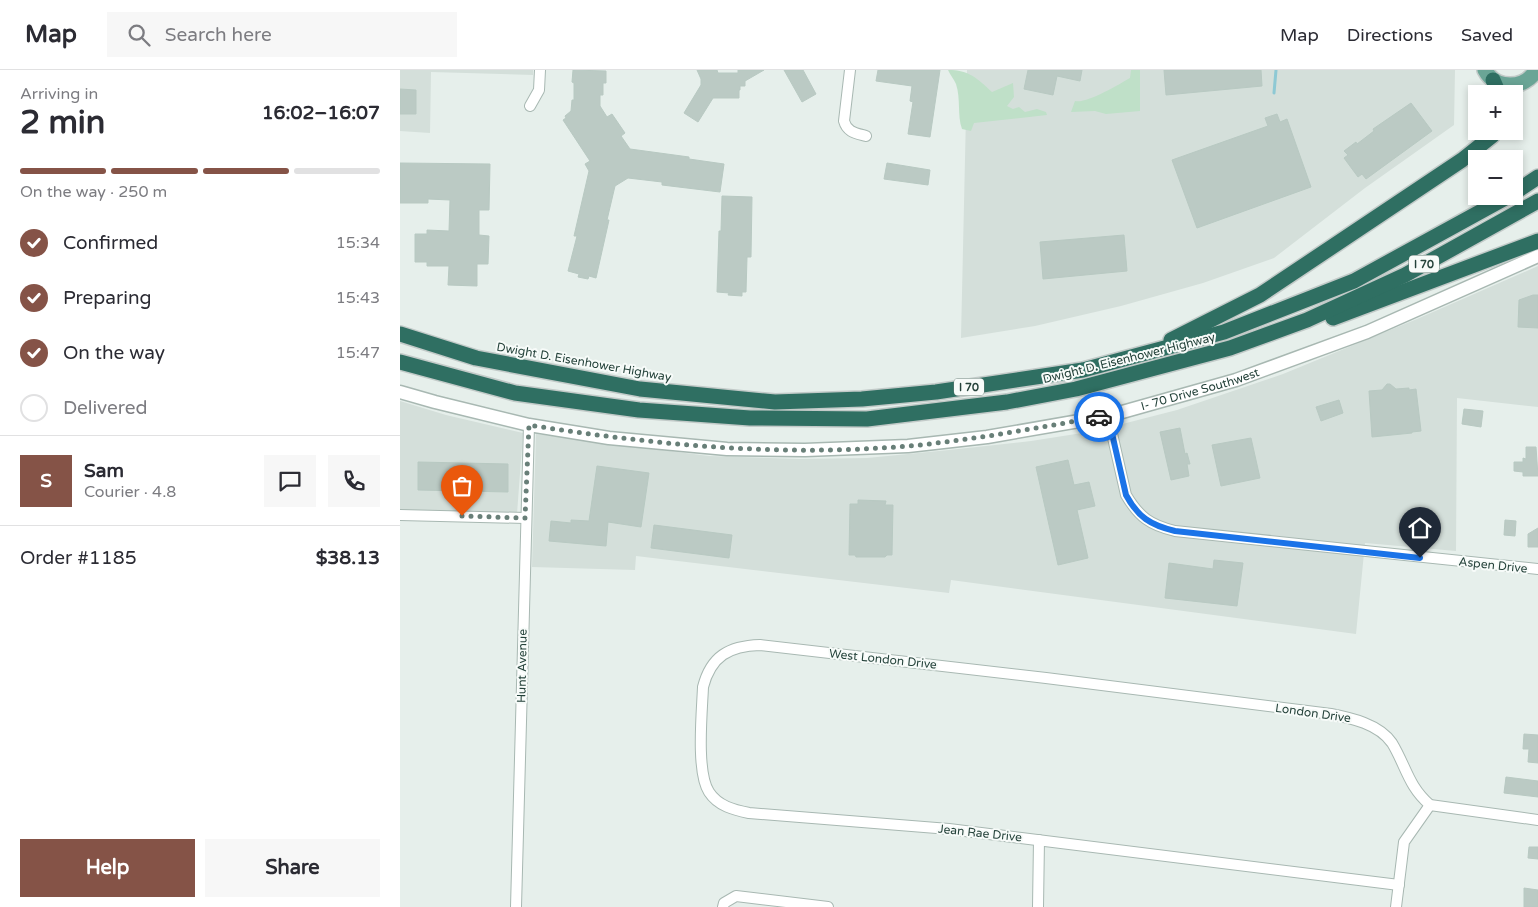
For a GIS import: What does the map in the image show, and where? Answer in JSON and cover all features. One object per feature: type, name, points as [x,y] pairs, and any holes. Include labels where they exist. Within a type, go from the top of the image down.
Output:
[{"type":"highway","points":[[1143,354],[1260,295],[1462,160],[1487,140]]},
{"type":"highway","points":[[1523,187],[1538,177]]},
{"type":"highway","name":"Dwight D. Eisenhower Highway","points":[[400,362],[515,393],[639,410],[750,418],[866,419],[1007,402],[1076,389],[1230,348],[1307,320],[1405,275],[1538,201]]},
{"type":"highway","name":"Dwight D. Eisenhower Highway","points":[[400,334],[476,358],[640,389],[775,402],[862,400],[936,392],[1083,370],[1224,332],[1354,281],[1493,205]]},
{"type":"highway","points":[[1307,320],[1333,319],[1538,240]]},
{"type":"main road","points":[[1492,81],[1501,84],[1519,84],[1527,80],[1536,71]]},
{"type":"street","points":[[530,106],[539,90],[540,70]]},
{"type":"street","points":[[850,70],[844,121],[846,128],[853,133],[866,136]]},
{"type":"street","name":"I- 70 Drive Southwest","points":[[400,392],[529,425],[609,438],[727,449],[805,450],[918,445],[987,436],[1108,416],[1236,380],[1367,332],[1538,256]]},
{"type":"street","name":"Aspen Drive","points":[[1108,416],[1126,495],[1144,518],[1157,527],[1180,532],[1538,569]]},
{"type":"street","name":"Hunt Avenue","points":[[516,907],[529,425]]},
{"type":"street","points":[[400,515],[525,518]]},
{"type":"street","name":"West London Drive","points":[[721,656],[739,648],[760,645],[1046,678]]},
{"type":"street","name":"Jean Rae Drive","points":[[721,656],[712,665],[703,687],[703,781],[709,793],[732,810],[749,813],[949,829],[1399,885]]},
{"type":"street","name":"London Drive","points":[[1046,678],[1331,714],[1356,719],[1375,729],[1391,742],[1412,784],[1421,797],[1430,805]]},
{"type":"street","points":[[1396,907],[1404,842],[1430,805],[1538,820]]},
{"type":"street","points":[[1038,907],[1039,840]]},
{"type":"street","points":[[726,903],[736,896],[828,907]]},
{"type":"shaded area","points":[[400,70],[533,70],[533,75],[431,72],[430,133],[400,131]]},
{"type":"shaded area","points":[[967,70],[1455,70],[1454,125],[1365,188],[1274,258],[1203,283],[1121,306],[1035,326],[961,338]]},
{"type":"shaded area","points":[[1538,266],[1538,407],[1457,398],[1456,551],[1365,543],[1356,634],[951,580],[949,593],[636,556],[635,570],[532,567],[536,434],[709,456],[799,459],[867,458],[1031,441],[1095,431],[1177,410],[1283,374],[1417,319]]},
{"type":"shaded area","points":[[400,401],[446,415],[523,433],[517,514],[400,511]]},
{"type":"green space","points":[[948,70],[967,73],[992,92],[1013,83],[1014,97],[1007,106],[1013,109],[1019,107],[1025,112],[1037,109],[1046,112],[1047,115],[974,123],[971,131],[962,129],[957,90]]},
{"type":"green space","points":[[1131,70],[1140,70],[1140,111],[1106,114],[1095,111],[1071,112],[1075,101],[1087,100],[1118,85],[1130,78]]},
{"type":"building","points":[[573,70],[606,71],[606,83],[603,83],[603,95],[600,95],[600,106],[607,117],[612,114],[625,133],[621,136],[630,149],[724,164],[720,192],[662,185],[662,182],[628,178],[615,186],[596,278],[589,276],[588,279],[578,277],[579,274],[568,271],[577,236],[574,236],[589,171],[585,164],[590,161],[563,120],[571,111],[572,100],[574,100]]},
{"type":"building","points":[[697,70],[738,73],[738,70],[764,70],[745,81],[745,86],[740,86],[739,98],[713,98],[698,122],[684,113],[701,85],[701,79]]},
{"type":"building","points":[[784,70],[803,70],[816,94],[802,102]]},
{"type":"building","points":[[878,70],[940,70],[930,137],[908,134],[913,102],[910,101],[912,86],[876,81]]},
{"type":"building","points":[[1028,70],[1082,70],[1080,81],[1057,76],[1053,95],[1024,89]]},
{"type":"building","points":[[1164,70],[1261,70],[1262,86],[1166,95]]},
{"type":"building","points":[[400,89],[416,90],[416,114],[400,114]]},
{"type":"building","points":[[1411,103],[1432,131],[1366,179],[1362,174],[1358,177],[1344,158],[1348,155],[1344,151],[1356,142],[1357,144],[1374,131],[1373,129]]},
{"type":"building","points":[[1277,114],[1280,122],[1287,119],[1311,187],[1197,228],[1172,160],[1268,126],[1265,118]]},
{"type":"building","points":[[400,163],[490,164],[489,210],[479,210],[479,235],[489,236],[488,264],[477,264],[477,286],[448,285],[449,266],[427,266],[427,262],[415,262],[415,234],[427,234],[427,230],[449,231],[450,200],[428,199],[428,203],[400,203]]},
{"type":"building","points":[[887,163],[930,170],[928,185],[884,179]]},
{"type":"building","points":[[722,196],[752,197],[751,257],[747,257],[746,292],[742,292],[742,296],[717,292]]},
{"type":"building","points":[[1124,235],[1127,271],[1043,279],[1040,242]]},
{"type":"building","points":[[1538,295],[1538,328],[1518,327],[1519,300]]},
{"type":"building","points":[[1387,384],[1396,389],[1416,389],[1421,431],[1372,437],[1369,391],[1382,390]]},
{"type":"building","points":[[1339,400],[1343,413],[1321,421],[1316,407]]},
{"type":"building","points":[[1464,409],[1483,411],[1481,427],[1462,424]]},
{"type":"building","points":[[1180,428],[1185,454],[1187,453],[1190,464],[1187,464],[1189,476],[1171,480],[1160,432]]},
{"type":"building","points":[[1251,438],[1260,478],[1221,486],[1212,445]]},
{"type":"building","points":[[1526,447],[1536,447],[1538,476],[1523,476],[1523,472],[1514,471],[1514,462],[1523,462],[1523,458],[1526,459]]},
{"type":"building","points":[[1068,460],[1074,485],[1089,482],[1095,506],[1077,510],[1088,558],[1058,565],[1036,467]]},
{"type":"building","points":[[418,462],[508,464],[508,492],[418,490]]},
{"type":"building","points":[[597,466],[649,473],[641,527],[608,522],[606,546],[549,541],[551,521],[571,523],[571,520],[589,521]]},
{"type":"building","points":[[858,500],[886,501],[885,505],[893,505],[892,555],[885,557],[856,557],[855,555],[849,555],[850,504],[858,504]]},
{"type":"building","points":[[1505,520],[1516,521],[1515,536],[1504,535]]},
{"type":"building","points":[[654,525],[732,535],[729,558],[651,548]]},
{"type":"building","points":[[1538,528],[1538,547],[1528,547],[1528,534]]},
{"type":"building","points":[[1214,560],[1243,563],[1237,606],[1165,598],[1169,563],[1213,569]]},
{"type":"building","points":[[1524,734],[1538,735],[1538,763],[1528,762],[1529,749],[1523,749]]},
{"type":"building","points":[[1506,777],[1538,781],[1538,797],[1504,793]]},
{"type":"building","points":[[1529,847],[1538,847],[1538,859],[1528,858]]},
{"type":"building","points":[[1524,888],[1538,890],[1538,907],[1524,907]]},
{"type":"waterway","points":[[1274,93],[1276,70]]},
{"type":"way so far","points":[[462,516],[525,518],[529,425],[609,438],[668,444],[727,449],[805,450],[908,446],[987,436],[1099,417]]},
{"type":"route","points":[[1099,417],[1108,416],[1126,495],[1144,518],[1157,527],[1175,531],[1420,558]]}]
